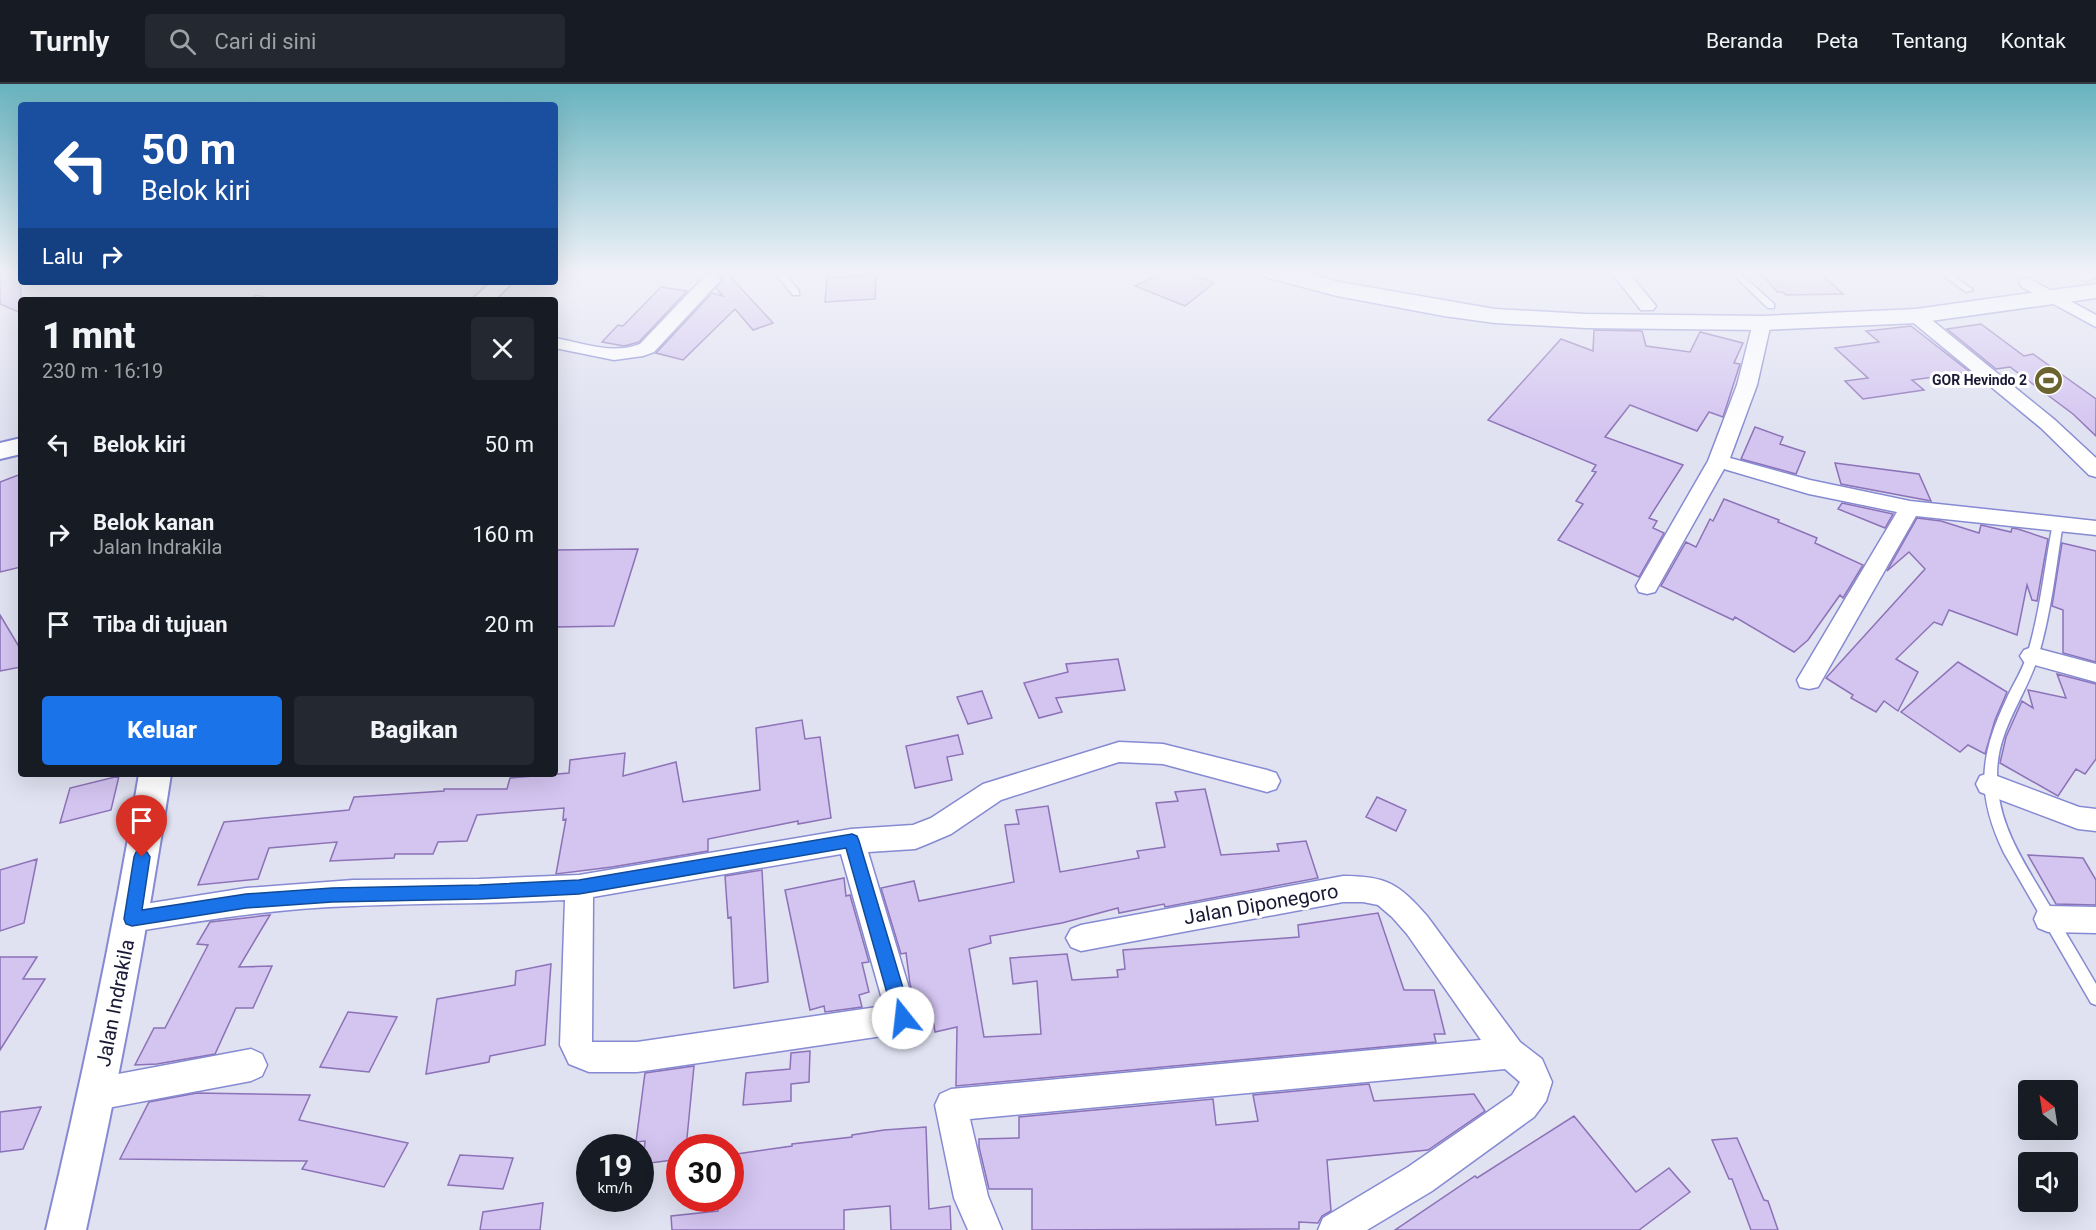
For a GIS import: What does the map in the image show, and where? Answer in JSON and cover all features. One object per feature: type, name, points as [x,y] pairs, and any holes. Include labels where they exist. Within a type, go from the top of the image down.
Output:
[{"type":"street","points":[[558,344],[624,355],[647,348],[668,325]]},
{"type":"street","points":[[1647,586],[1718,461],[1747,385],[1763,325]]},
{"type":"street","points":[[1928,325],[2048,424],[2096,470]]},
{"type":"street","points":[[0,451],[18,448]]},
{"type":"street","points":[[1718,461],[1809,487],[1910,508],[2096,528]]},
{"type":"street","points":[[1809,680],[1910,508]]},
{"type":"street","points":[[2032,656],[2096,673]]},
{"type":"street","points":[[132,919],[246,901],[341,894],[479,892],[579,887],[852,841],[915,837],[941,826],[992,792],[1119,752],[1163,754],[1267,781]]},
{"type":"street","name":"Jalan Indrakila","points":[[66,1230],[97,1094],[132,919],[155,777]]},
{"type":"street","points":[[1989,784],[2078,818],[2096,820]]},
{"type":"street","points":[[579,887],[576,1045],[580,1053],[589,1057],[637,1057],[903,1018],[852,841]]},
{"type":"street","name":"Jalan Diponegoro","points":[[1081,938],[1343,889],[1363,889],[1386,894],[1417,925],[1509,1053],[1528,1065],[1535,1076],[1535,1093],[1523,1106],[1420,1179],[1335,1230]]},
{"type":"street","points":[[2048,919],[2096,920]]},
{"type":"street","points":[[985,1230],[971,1198],[951,1105],[1509,1053]]},
{"type":"street","points":[[97,1094],[251,1065]]},
{"type":"lane","points":[[2058,523],[2032,656],[2001,723],[1990,757],[1989,784],[1997,823],[2008,849],[2096,998]]},
{"type":"building","points":[[618,325],[655,325],[639,342],[624,346],[602,342]]},
{"type":"building","points":[[682,325],[718,325],[683,360],[656,353]]},
{"type":"building","points":[[749,325],[766,325],[753,330]]},
{"type":"building","points":[[1983,325],[2024,356],[2033,354],[2096,399],[2096,436],[2073,414],[2010,367],[1996,369],[1947,329]]},
{"type":"building","points":[[1911,326],[1970,372],[1912,380],[1924,390],[1863,399],[1845,381],[1868,378],[1835,348],[1879,342],[1866,331]]},
{"type":"building","points":[[1594,330],[1642,331],[1646,346],[1690,352],[1700,332],[1743,343],[1734,363],[1740,364],[1723,417],[1709,412],[1697,431],[1630,405],[1605,437],[1683,465],[1649,518],[1657,521],[1653,528],[1664,533],[1639,577],[1558,540],[1583,504],[1576,501],[1596,472],[1592,471],[1596,465],[1488,420],[1561,339],[1593,351]]},
{"type":"building","points":[[1755,427],[1783,437],[1780,444],[1805,452],[1796,474],[1741,459]]},
{"type":"building","points":[[1835,463],[1919,474],[1931,501],[1841,484]]},
{"type":"building","points":[[18,475],[18,568],[0,572],[0,482]]},
{"type":"building","points":[[1724,499],[1779,520],[1778,522],[1817,538],[1815,543],[1863,565],[1843,598],[1840,595],[1808,640],[1794,652],[1735,617],[1733,620],[1661,586],[1686,542],[1696,547],[1710,519],[1713,521]]},
{"type":"building","points":[[1842,503],[1893,514],[1885,528],[1838,509]]},
{"type":"building","points":[[1917,518],[1941,521],[1979,533],[1981,525],[2011,532],[2012,528],[2048,539],[2037,601],[2032,600],[2027,585],[2017,635],[1949,610],[1942,625],[1934,622],[1896,659],[1918,672],[1898,711],[1884,701],[1876,712],[1851,698],[1853,695],[1826,678],[1925,569],[1909,552],[1887,571]]},
{"type":"building","points":[[2062,543],[2096,551],[2096,662],[2063,653],[2063,610],[2052,606]]},
{"type":"building","points":[[638,549],[614,626],[558,627],[558,550]]},
{"type":"building","points":[[0,615],[18,645],[18,668],[0,671]]},
{"type":"building","points":[[1118,659],[1125,690],[1056,698],[1062,712],[1039,718],[1024,683],[1068,672],[1066,664]]},
{"type":"building","points":[[1958,662],[2007,692],[1995,720],[1985,754],[1968,745],[1960,752],[1901,712]]},
{"type":"building","points":[[2057,674],[2096,684],[2096,759],[2085,774],[2076,769],[2058,796],[2000,763],[2006,737],[2022,701],[2033,708],[2028,690],[2066,698]]},
{"type":"building","points":[[982,691],[992,718],[968,724],[957,697]]},
{"type":"building","points":[[802,720],[805,739],[820,737],[831,818],[798,824],[798,821],[708,839],[708,851],[556,874],[566,819],[563,820],[564,808],[477,815],[467,841],[438,842],[433,854],[395,854],[394,858],[330,861],[337,842],[269,848],[258,879],[198,885],[224,822],[349,810],[354,797],[444,791],[444,789],[507,789],[510,778],[558,777],[558,774],[569,773],[570,760],[625,753],[623,776],[676,762],[683,802],[760,790],[756,728]]},
{"type":"building","points":[[958,735],[963,754],[947,757],[952,780],[915,788],[906,746]]},
{"type":"building","points":[[119,777],[111,810],[60,823],[70,788]]},
{"type":"building","points":[[1205,789],[1221,855],[1279,851],[1277,844],[1306,841],[1318,878],[1165,907],[1164,904],[1119,913],[1118,908],[1062,923],[990,936],[991,943],[969,949],[984,1037],[1041,1034],[1037,981],[1013,984],[1010,958],[1067,954],[1072,980],[1118,977],[1117,970],[1125,969],[1123,950],[1299,937],[1298,925],[1378,913],[1404,990],[1434,990],[1445,1034],[1434,1034],[1436,1042],[956,1086],[957,1027],[935,1032],[933,1020],[918,1023],[920,1017],[910,984],[906,953],[901,954],[881,888],[914,881],[919,901],[1014,882],[1005,825],[1019,824],[1016,810],[1048,806],[1060,872],[1139,858],[1137,851],[1165,847],[1156,803],[1178,801],[1175,792]]},
{"type":"building","points":[[1377,797],[1406,810],[1396,831],[1366,817]]},
{"type":"building","points":[[2028,855],[2083,858],[2096,880],[2096,905],[2056,904]]},
{"type":"building","points":[[37,859],[24,923],[0,931],[0,870]]},
{"type":"building","points":[[762,870],[768,982],[734,988],[731,917],[728,918],[725,876]]},
{"type":"building","points":[[844,878],[846,896],[850,895],[869,962],[862,963],[869,992],[859,995],[862,1007],[825,1012],[824,1006],[810,1010],[785,890]]},
{"type":"building","points":[[270,915],[239,967],[272,966],[253,1008],[236,1008],[215,1054],[157,1064],[135,1065],[154,1028],[165,1028],[208,945],[197,944],[210,922]]},
{"type":"building","points":[[0,957],[37,957],[23,979],[45,979],[0,1050]]},
{"type":"building","points":[[551,964],[545,1045],[490,1056],[489,1062],[426,1074],[437,999],[515,985],[516,971]]},
{"type":"building","points":[[348,1012],[397,1017],[369,1072],[320,1067]]},
{"type":"building","points":[[810,1051],[809,1082],[791,1084],[791,1101],[743,1105],[746,1073],[790,1069],[791,1053]]},
{"type":"building","points":[[694,1066],[687,1134],[666,1134],[666,1161],[654,1163],[654,1134],[637,1134],[645,1073]]},
{"type":"building","points":[[1369,1084],[1374,1101],[1474,1094],[1485,1111],[1428,1150],[1327,1160],[1331,1211],[1322,1216],[1318,1223],[1299,1222],[1299,1229],[1032,1230],[1032,1189],[989,1189],[979,1147],[979,1139],[1019,1138],[1019,1117],[1213,1099],[1216,1125],[1258,1121],[1253,1095]]},
{"type":"building","points":[[197,1093],[310,1095],[299,1120],[408,1143],[384,1187],[302,1169],[307,1161],[120,1159],[149,1102]]},
{"type":"building","points":[[41,1107],[23,1149],[0,1152],[0,1112]]},
{"type":"building","points":[[1574,1116],[1636,1192],[1669,1168],[1690,1192],[1639,1230],[1395,1230],[1475,1176],[1477,1178]]},
{"type":"building","points":[[926,1127],[929,1209],[950,1206],[951,1230],[891,1230],[890,1206],[844,1210],[844,1230],[672,1230],[671,1216],[709,1212],[744,1212],[744,1153],[884,1130]]},
{"type":"building","points":[[1737,1138],[1764,1200],[1768,1201],[1778,1230],[1751,1230],[1732,1179],[1729,1179],[1712,1140]]},
{"type":"building","points":[[460,1155],[513,1158],[503,1189],[448,1185]]},
{"type":"building","points":[[543,1203],[540,1230],[480,1230],[483,1212]]},
{"type":"place","name":"GOR Hevindo 2","points":[[2048,380]]},
{"type":"route","points":[[142,857],[132,919],[246,901],[353,893],[479,892],[579,887],[852,841],[903,1018]]}]
